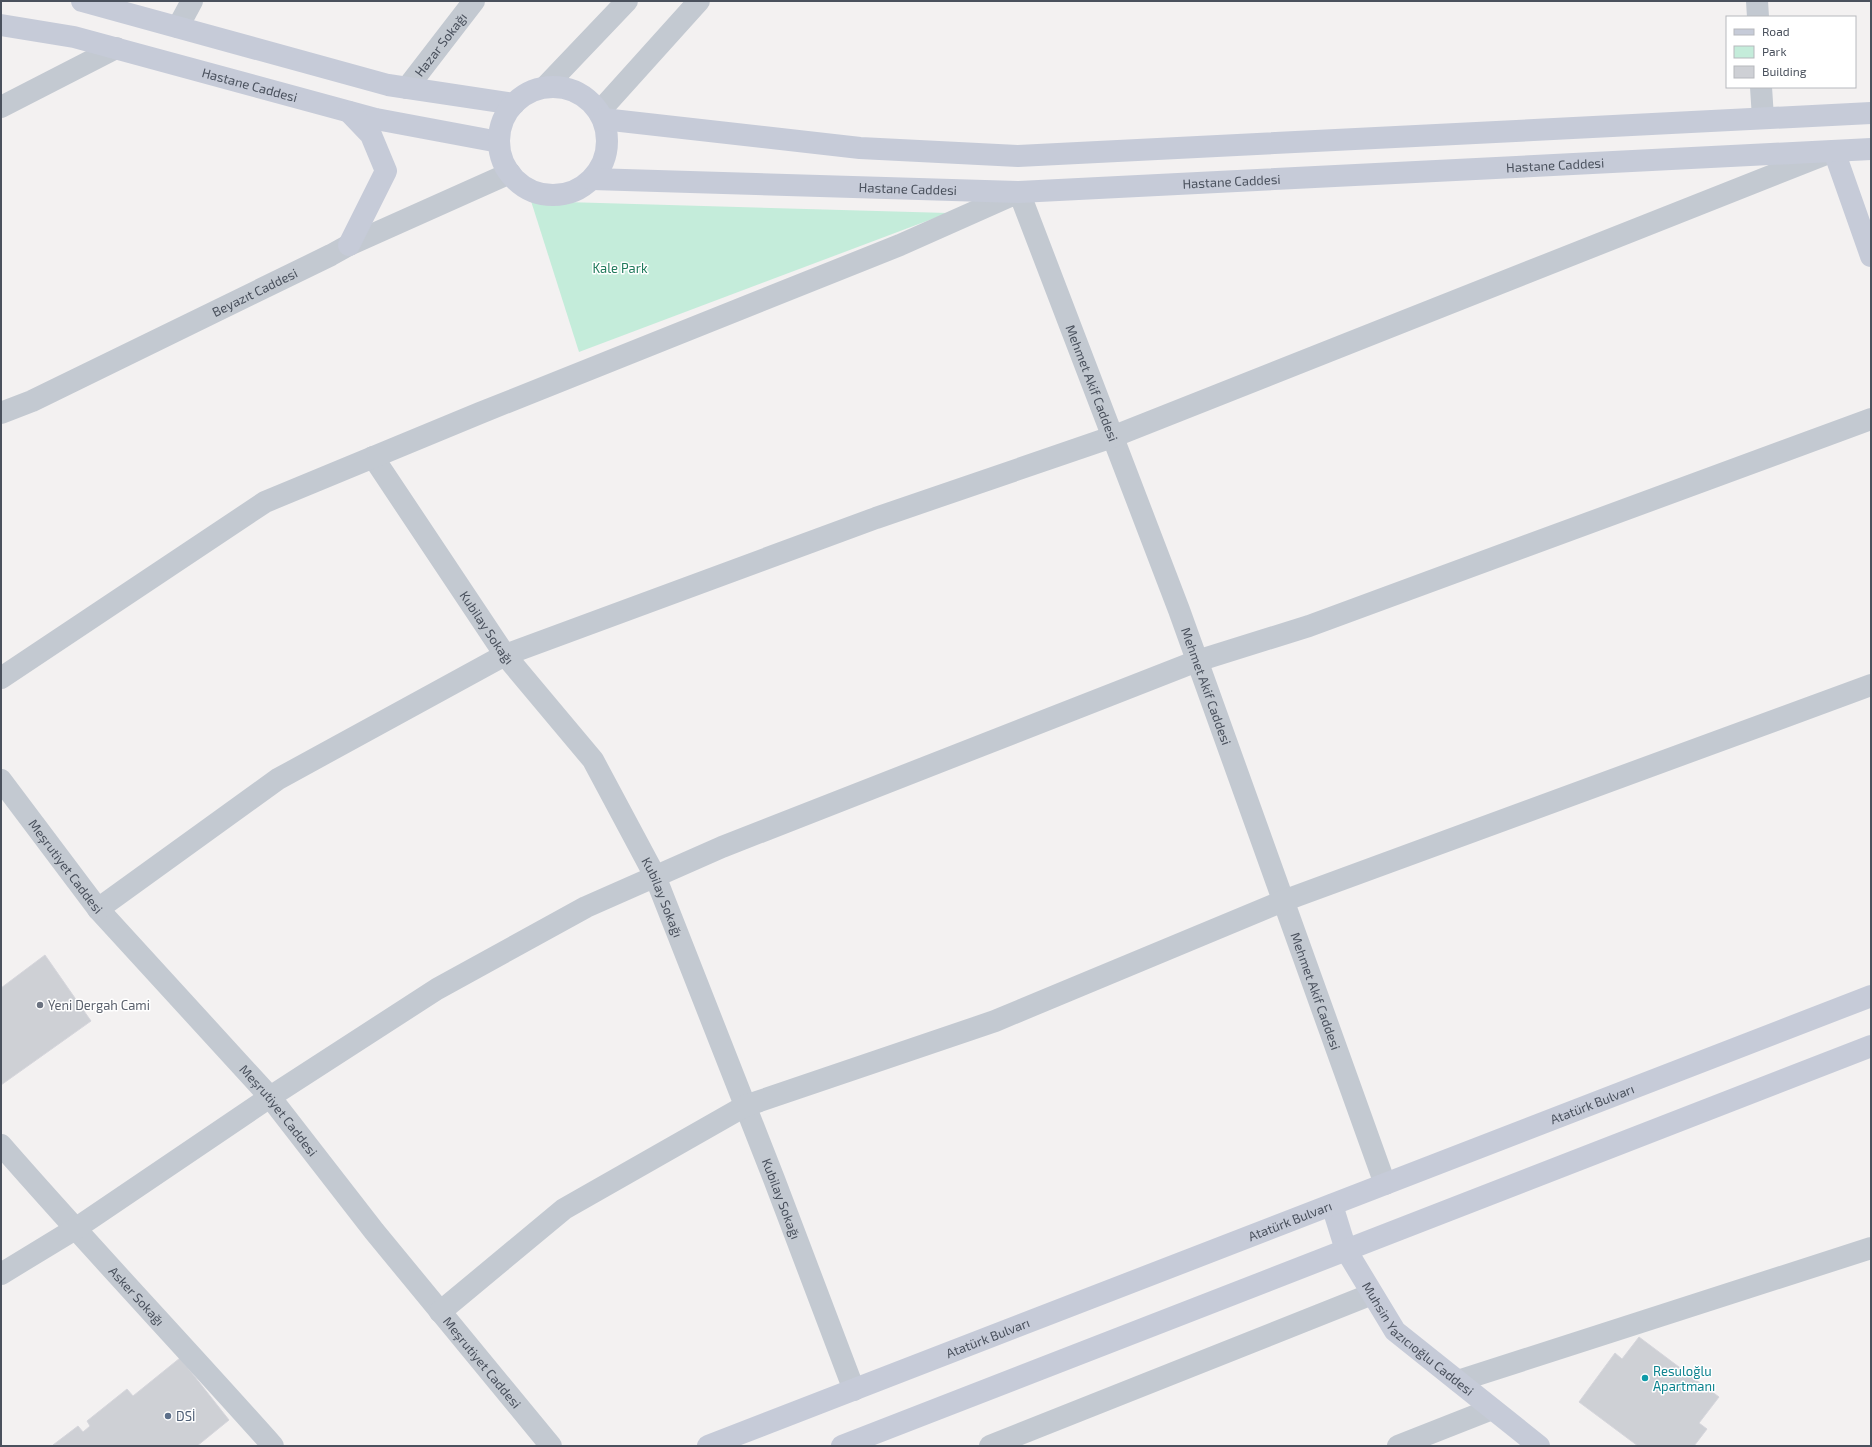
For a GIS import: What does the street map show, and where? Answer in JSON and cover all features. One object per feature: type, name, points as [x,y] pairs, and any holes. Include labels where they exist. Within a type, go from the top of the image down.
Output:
[{"type":"street","points":[[82,1],[388,85],[514,104]]},
{"type":"street","points":[[178,27],[192,1]]},
{"type":"street","name":"Hazar Sokağı","points":[[407,88],[474,1]]},
{"type":"street","points":[[545,87],[627,1]]},
{"type":"street","points":[[601,115],[699,1]]},
{"type":"street","points":[[1757,1],[1758,16]]},
{"type":"street","name":"Hastane Caddesi","points":[[1,25],[74,37],[376,119],[499,142]]},
{"type":"street","points":[[1,107],[116,48]]},
{"type":"street","points":[[545,87],[561,87],[576,91],[589,100],[601,115],[607,134],[606,150],[601,166],[592,179],[577,189],[559,194],[540,193],[523,186],[510,173],[502,159],[499,142],[501,128],[506,115],[514,104],[528,93],[545,87]]},
{"type":"street","points":[[1761,88],[1763,118]]},
{"type":"street","points":[[348,111],[371,135],[386,171],[349,245]]},
{"type":"street","points":[[601,115],[860,148],[1018,156],[1871,113]]},
{"type":"street","name":"Hastane Caddesi","points":[[592,179],[1019,192],[1871,149]]},
{"type":"street","points":[[98,909],[278,779],[505,655],[876,518],[1112,437],[1834,151],[1871,256]]},
{"type":"street","name":"Beyazıt Caddesi","points":[[1,413],[32,401],[349,245],[510,173]]},
{"type":"street","points":[[1,678],[265,502],[900,245],[1019,192]]},
{"type":"street","name":"Mehmet Akif Caddesi","points":[[1019,192],[1197,661],[1385,1184]]},
{"type":"street","points":[[1,1274],[75,1229],[270,1097],[437,989],[586,907],[722,847],[1197,661],[1309,626],[1871,419]]},
{"type":"street","name":"Kubilay Sokağı","points":[[373,458],[505,655],[593,760],[655,876],[746,1106],[854,1390]]},
{"type":"street","points":[[440,1312],[564,1209],[746,1106],[996,1021],[1284,901],[1871,685]]},
{"type":"street","name":"Meşrutiyet Caddesi","points":[[1,780],[98,909],[270,1097],[374,1231],[551,1446]]},
{"type":"street","name":"Atatürk Bulvarı","points":[[708,1446],[1871,996]]},
{"type":"street","points":[[842,1446],[1871,1046]]},
{"type":"street","name":"Asker Sokağı","points":[[1,1145],[75,1229],[149,1308],[273,1446]]},
{"type":"street","name":"Muhsin Yazıcıoğlu Caddesi","points":[[1332,1205],[1346,1250],[1395,1332],[1539,1446]]},
{"type":"street","points":[[1458,1381],[1871,1248]]},
{"type":"street","points":[[990,1446],[1372,1294]]},
{"type":"street","points":[[1398,1446],[1492,1408]]},
{"type":"green space","name":"Kale Park","points":[[531,201],[948,213],[579,352]]},
{"type":"building","name":"Yeni Dergah Cami","points":[[45,955],[91,1021],[1,1085],[1,988]]},
{"type":"building","name":"Resuloğlu Apartmanı","points":[[1639,1337],[1719,1397],[1699,1423],[1707,1429],[1694,1446],[1638,1446],[1579,1402],[1615,1353],[1622,1359]]},
{"type":"building","points":[[180,1358],[229,1420],[197,1446],[53,1445],[78,1426],[83,1432],[90,1426],[87,1421],[127,1389],[133,1396]]},
{"type":"place","name":"Yeni Dergah Cami","points":[[40,1005]]},
{"type":"place","name":"Resuloğlu Apartmanı","points":[[1645,1378]]},
{"type":"place","name":"DSİ","points":[[168,1416]]}]
